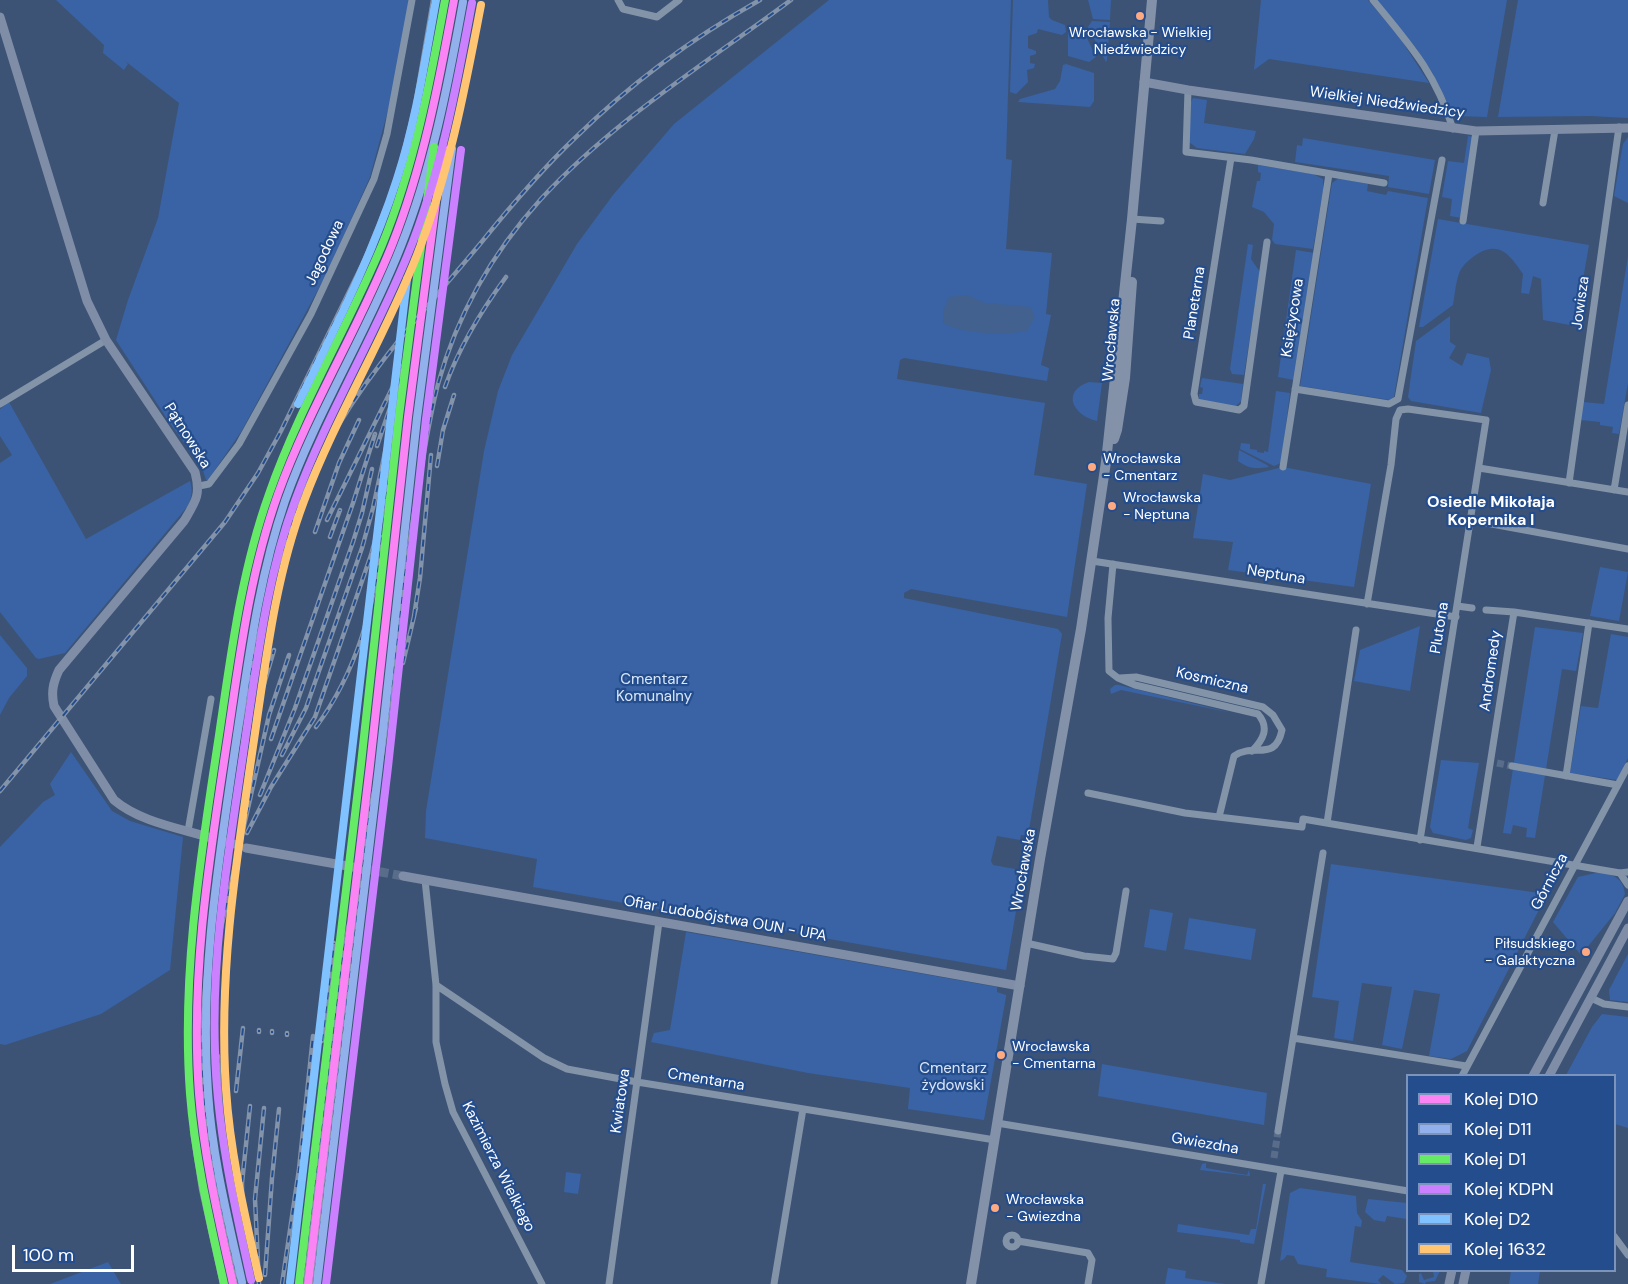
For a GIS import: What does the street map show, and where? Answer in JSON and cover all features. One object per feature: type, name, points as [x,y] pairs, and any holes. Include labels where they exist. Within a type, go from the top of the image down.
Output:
[{"type":"main road","name":"Wrocławska","points":[[971,1284],[1026,943],[1092,561],[1106,462],[1152,0]]},
{"type":"street","name":"Jagodowa","points":[[199,486],[208,484],[239,444],[311,314],[374,179],[389,124],[412,0]]},
{"type":"street","points":[[618,0],[622,9],[657,17],[679,0]]},
{"type":"street","points":[[1373,0],[1419,56],[1434,79],[1454,129]]},
{"type":"street","name":"Pątnowska","points":[[0,17],[87,301],[106,340],[195,472],[199,486],[198,498],[184,521],[59,670],[53,683],[54,706],[114,800],[138,815],[211,838]]},
{"type":"street","name":"Wielkiej Niedźwiedzicy","points":[[1144,82],[1454,129],[1476,131],[1624,128]]},
{"type":"street","points":[[1188,90],[1186,152],[1384,183]]},
{"type":"street","name":"Jowisza","points":[[1569,483],[1624,128]]},
{"type":"street","points":[[1543,203],[1555,130]]},
{"type":"street","points":[[1463,221],[1476,131]]},
{"type":"street","name":"Planetarna","points":[[1231,158],[1194,399],[1196,402],[1239,410],[1244,406],[1267,242]]},
{"type":"street","points":[[1295,389],[1389,404],[1398,399],[1442,160]]},
{"type":"street","name":"Księżycowa","points":[[1283,467],[1329,174]]},
{"type":"street","points":[[1132,219],[1161,221]]},
{"type":"street","points":[[0,404],[106,340]]},
{"type":"street","points":[[1614,490],[1628,405]]},
{"type":"street","name":"Plutona","points":[[1367,604],[1391,465],[1396,419],[1400,410],[1408,409],[1486,420],[1420,840]]},
{"type":"street","points":[[1479,468],[1628,492]]},
{"type":"street","points":[[1470,520],[1628,549]]},
{"type":"street","name":"Neptuna","points":[[1092,561],[1456,617]]},
{"type":"street","points":[[1113,564],[1108,618],[1109,671],[1118,678],[1135,685],[1258,714],[1263,720],[1264,729],[1262,740],[1252,751]]},
{"type":"street","points":[[1457,606],[1472,608]]},
{"type":"street","points":[[1486,610],[1514,612]]},
{"type":"street","name":"Andromedy","points":[[1478,848],[1494,763],[1514,612],[1628,629]]},
{"type":"street","points":[[1564,776],[1589,623]]},
{"type":"street","points":[[1327,823],[1356,630]]},
{"type":"street","name":"Kosmiczna","points":[[1118,678],[1136,677],[1263,707],[1280,724],[1282,730],[1280,738],[1272,749],[1240,751],[1234,756],[1219,817]]},
{"type":"street","points":[[188,831],[212,699]]},
{"type":"street","points":[[1512,766],[1618,785]]},
{"type":"street","name":"Górnicza","points":[[1463,1074],[1628,766]]},
{"type":"street","points":[[1088,793],[1185,813],[1302,827],[1303,819],[1624,872],[1628,885]]},
{"type":"street","points":[[246,848],[353,867]]},
{"type":"street","points":[[1278,1131],[1323,853]]},
{"type":"street","points":[[403,876],[425,880]]},
{"type":"street","name":"Ofiar Ludobójstwa OUN - UPA","points":[[425,880],[1020,986]]},
{"type":"street","name":"Kazimierza Wielkiego","points":[[425,880],[436,985],[436,1042],[453,1112],[542,1284]]},
{"type":"street","points":[[1026,943],[1110,960],[1115,956],[1126,891]]},
{"type":"street","points":[[1534,1074],[1628,901]]},
{"type":"street","name":"Kwiatowa","points":[[609,1284],[659,922]]},
{"type":"street","points":[[1550,1074],[1628,928]]},
{"type":"street","name":"Cmentarna","points":[[436,985],[558,1065],[637,1082],[995,1140]]},
{"type":"street","points":[[1591,998],[1604,1004],[1628,1007]]},
{"type":"street","points":[[1293,1038],[1466,1066]]},
{"type":"street","points":[[774,1284],[802,1109]]},
{"type":"street","name":"Gwiezdna","points":[[997,1123],[1406,1191]]},
{"type":"street","points":[[1261,1284],[1281,1171]]},
{"type":"street","points":[[1616,1239],[1628,1255]]},
{"type":"street","points":[[1018,1241],[1088,1253],[1092,1260],[1088,1284]]},
{"type":"green space","points":[[56,0],[409,0],[392,95],[370,177],[328,271],[241,432],[208,480],[206,480],[202,467],[169,422],[116,340],[158,218],[179,103],[125,61],[128,64],[124,70],[103,53],[104,45]]},
{"type":"green space","name":"Cmentarz Komunalny","points":[[829,0],[1011,0],[1006,159],[1012,160],[1006,249],[1052,253],[1046,314],[1051,315],[1041,365],[1049,368],[1047,381],[904,358],[900,360],[897,379],[1045,403],[1034,475],[1087,484],[1067,617],[911,589],[904,593],[904,598],[1058,629],[1062,634],[1028,836],[1021,835],[1020,840],[997,836],[991,861],[993,865],[1015,869],[1015,875],[1022,876],[1006,970],[533,887],[537,859],[425,838],[426,811],[484,451],[498,391],[512,355],[577,244],[613,195],[674,124]]},
{"type":"green space","points":[[1013,0],[1048,0],[1049,17],[1065,25],[1066,32],[1062,35],[1038,29],[1037,33],[1028,36],[1028,48],[1036,51],[1036,54],[1030,56],[1030,63],[1035,64],[1034,68],[1027,70],[1028,82],[1016,94],[1010,92]]},
{"type":"green space","points":[[1088,0],[1111,0],[1110,20],[1093,19]]},
{"type":"green space","points":[[1261,0],[1368,0],[1400,38],[1429,83],[1269,59],[1254,70]]},
{"type":"green space","points":[[1376,0],[1507,0],[1487,117],[1454,116],[1432,72],[1416,48]]},
{"type":"green space","points":[[1518,0],[1628,0],[1628,118],[1498,117]]},
{"type":"green space","points":[[1092,21],[1110,22],[1106,62],[1088,27]]},
{"type":"green space","points":[[1068,26],[1083,30],[1096,57],[1089,62],[1068,56]]},
{"type":"green space","points":[[1063,65],[1094,73],[1094,101],[1090,107],[1018,102],[1020,99],[1055,89],[1060,81]]},
{"type":"green space","points":[[1193,98],[1207,100],[1204,123],[1256,131],[1245,154],[1197,148],[1189,142]]},
{"type":"green space","points":[[1468,136],[1474,137],[1461,218],[1450,216],[1452,199],[1442,197],[1448,161],[1464,163]]},
{"type":"green space","points":[[1628,137],[1628,203],[1614,196],[1623,144]]},
{"type":"green space","points":[[1303,138],[1435,160],[1429,194],[1388,187],[1389,176],[1295,162],[1297,145],[1302,146]]},
{"type":"green space","points":[[1258,165],[1313,174],[1323,179],[1313,249],[1275,244],[1272,240],[1274,224],[1264,212],[1252,207],[1257,181],[1260,181],[1261,173],[1258,172]]},
{"type":"green space","points":[[1339,178],[1368,184],[1367,191],[1386,195],[1388,191],[1428,198],[1394,397],[1390,400],[1300,386],[1332,183]]},
{"type":"green space","points":[[1438,219],[1589,245],[1575,326],[1543,320],[1541,279],[1533,276],[1529,294],[1521,293],[1523,274],[1510,257],[1493,249],[1479,253],[1465,264],[1458,277],[1453,305],[1423,327],[1419,327]]},
{"type":"green space","points":[[1248,244],[1253,245],[1251,259],[1260,272],[1244,375],[1232,374],[1230,369]]},
{"type":"green space","points":[[1296,250],[1315,253],[1294,380],[1278,377]]},
{"type":"green space","points":[[1628,256],[1628,383],[1619,434],[1612,433],[1613,427],[1600,425],[1600,422],[1581,420],[1583,402],[1604,404]]},
{"type":"green space","points":[[1450,316],[1450,342],[1456,346],[1449,358],[1462,366],[1467,353],[1489,358],[1491,370],[1481,413],[1411,401],[1408,397],[1416,341]]},
{"type":"green space","points":[[1202,378],[1243,384],[1241,401],[1235,407],[1199,400],[1199,394],[1202,394],[1203,388],[1200,387]]},
{"type":"green space","points":[[1089,382],[1102,383],[1097,421],[1082,414],[1074,403],[1075,392],[1080,386]]},
{"type":"green space","points":[[1276,391],[1290,393],[1281,463],[1274,466],[1240,449],[1241,443],[1250,444],[1250,449],[1257,450],[1257,452],[1268,452]]},
{"type":"green space","points":[[9,402],[86,539],[190,481],[192,488],[187,507],[65,653],[39,659],[0,612],[0,463],[12,455],[0,436],[0,409]]},
{"type":"green space","points":[[1239,450],[1269,467],[1252,468],[1242,464],[1238,461]]},
{"type":"green space","points":[[1283,467],[1371,484],[1354,587],[1228,570],[1233,542],[1193,538],[1203,474],[1230,480]]},
{"type":"green space","points":[[1600,567],[1628,572],[1619,621],[1590,616]]},
{"type":"green space","points":[[1420,626],[1410,691],[1354,681],[1360,650]]},
{"type":"green space","points":[[1535,627],[1583,633],[1576,671],[1562,669],[1535,838],[1526,837],[1527,828],[1513,825],[1511,834],[1503,833]]},
{"type":"green space","points":[[1611,634],[1628,637],[1628,758],[1617,780],[1570,773],[1581,706],[1598,708]]},
{"type":"green space","points":[[0,635],[27,668],[27,676],[9,698],[0,715]]},
{"type":"green space","points":[[1115,685],[1232,713],[1121,690],[1111,694],[1110,689]]},
{"type":"green space","points":[[71,752],[112,811],[130,821],[183,837],[170,970],[101,1014],[5,1045],[0,1044],[0,847],[43,802],[55,795],[50,784]]},
{"type":"green space","points":[[1441,760],[1479,763],[1468,828],[1473,830],[1471,838],[1466,840],[1433,833],[1430,827]]},
{"type":"green space","points":[[1331,864],[1547,894],[1467,1051],[1451,1059],[1429,1056],[1440,994],[1414,990],[1402,1049],[1382,1045],[1392,987],[1362,983],[1353,1041],[1334,1038],[1339,1001],[1312,997]]},
{"type":"green space","points":[[1600,872],[1617,878],[1625,894],[1615,913],[1581,955],[1553,922],[1578,877]]},
{"type":"green space","points":[[1150,909],[1173,913],[1166,951],[1144,947]]},
{"type":"green space","points":[[1189,918],[1256,929],[1251,960],[1184,949]]},
{"type":"green space","name":"Cmentarz żydowski","points":[[686,932],[997,987],[997,992],[1006,997],[984,1120],[908,1109],[910,1088],[808,1073],[651,1042],[654,1033],[670,1030]]},
{"type":"green space","points":[[1628,954],[1628,1002],[1610,1000],[1609,990]]},
{"type":"green space","points":[[1602,1014],[1628,1017],[1628,1128],[1616,1124],[1616,1074],[1567,1074],[1592,1027]]},
{"type":"green space","points":[[1102,1064],[1267,1093],[1264,1125],[1098,1096]]},
{"type":"green space","points":[[1206,1163],[1206,1168],[1247,1175],[1249,1170],[1250,1176],[1200,1170],[1202,1164]]},
{"type":"green space","points":[[566,1172],[581,1174],[578,1194],[564,1192]]},
{"type":"green space","points":[[1263,1184],[1266,1184],[1254,1244],[1177,1232],[1178,1224],[1249,1235],[1251,1229],[1256,1229]]},
{"type":"green space","points":[[1300,1188],[1356,1196],[1357,1213],[1362,1221],[1361,1227],[1355,1226],[1350,1262],[1402,1270],[1407,1276],[1404,1283],[1395,1284],[1383,1275],[1378,1280],[1381,1284],[1326,1277],[1327,1269],[1298,1264],[1294,1256],[1287,1255],[1280,1261],[1290,1193]]},
{"type":"green space","points":[[1368,1199],[1406,1203],[1406,1219],[1387,1216],[1385,1222],[1374,1220],[1365,1212]]},
{"type":"green space","points":[[108,1262],[121,1284],[50,1284]]},
{"type":"green space","points":[[1168,1268],[1186,1271],[1185,1278],[1225,1284],[1165,1284]]},
{"type":"green space","points":[[1433,1272],[1440,1272],[1435,1281],[1425,1284],[1419,1282],[1421,1273],[1424,1280],[1434,1277]]},
{"type":"green space","points":[[1511,1272],[1540,1272],[1538,1284],[1509,1284]]},
{"type":"shaded area","points":[[967,295],[985,303],[1030,307],[1035,316],[1027,331],[1007,333],[973,332],[943,323],[944,309],[949,297]]},
{"type":"tunnel","points":[[1497,763],[1512,766]]},
{"type":"tunnel","points":[[353,867],[403,876]]},
{"type":"tunnel","points":[[1274,1158],[1278,1131]]},
{"type":"railway","points":[[0,791],[225,522],[258,473],[281,431],[364,261],[392,192],[415,106],[433,0]]},
{"type":"railway","points":[[239,1284],[207,1125],[203,1071],[205,993],[235,757],[255,649],[285,544],[304,493],[327,445],[379,366],[537,176],[596,118],[640,81],[686,46],[760,0]]},
{"type":"railway","points":[[314,1284],[370,810],[383,749],[408,554],[425,450],[438,384],[455,333],[466,309],[507,241],[541,199],[569,171],[629,118],[791,0]]},
{"type":"railway","points":[[445,387],[471,330],[506,277]]},
{"type":"railway","points":[[327,520],[405,362]]},
{"type":"railway","points":[[247,833],[271,787],[315,717],[371,555],[382,515],[392,461],[400,387]]},
{"type":"railway","points":[[437,466],[443,430],[454,395]]},
{"type":"railway","points":[[377,446],[391,405]]},
{"type":"railway","points":[[315,532],[339,463],[359,420]]},
{"type":"railway","points":[[271,739],[375,434]]},
{"type":"railway","points":[[282,755],[306,708],[362,548],[387,443]]},
{"type":"railway","points":[[414,616],[420,578],[431,455]]},
{"type":"railway","points":[[260,795],[295,708],[353,542],[372,469]]},
{"type":"railway","points":[[330,537],[340,510]]},
{"type":"railway","points":[[316,727],[342,684],[362,637],[375,587],[382,537]]},
{"type":"railway","points":[[403,663],[416,608]]},
{"type":"railway","points":[[247,777],[257,708],[274,650]]},
{"type":"railway","points":[[219,937],[269,715],[289,655]]},
{"type":"railway","points":[[302,1284],[341,965],[349,924]]},
{"type":"railway","points":[[322,1041],[334,943]]},
{"type":"railway","points":[[236,1091],[243,1028]]},
{"type":"railway","points":[[282,1284],[299,1169],[313,1036]]},
{"type":"railway","points":[[218,1056],[222,1138],[248,1260]]},
{"type":"railway","points":[[242,1210],[242,1183],[250,1106]]},
{"type":"railway","points":[[259,1284],[255,1199],[264,1108]]},
{"type":"railway","points":[[265,1275],[279,1109]]},
{"type":"railway","points":[[192,1130],[201,1189],[222,1284]]},
{"type":"railway","points":[[246,1252],[252,1284]]},
{"type":"rail line","name":"D2","points":[[298,404],[364,265],[397,179],[415,113],[436,0]]},
{"type":"rail line","name":"D1","points":[[224,1284],[195,1142],[190,1094],[188,1004],[194,914],[233,644],[251,553],[269,494],[294,431],[382,245],[403,185],[427,93],[445,0]]},
{"type":"rail line","name":"D10","points":[[233,1284],[204,1142],[199,1094],[197,1004],[203,914],[242,644],[260,553],[278,494],[304,431],[379,277],[413,185],[429,124],[454,0]]},
{"type":"rail line","name":"D11","points":[[242,1282],[213,1140],[208,1092],[206,1002],[218,869],[251,646],[268,559],[297,468],[388,278],[422,187],[438,126],[463,2]]},
{"type":"rail line","name":"KDPN","points":[[251,1280],[233,1195],[219,1109],[216,1080],[215,1011],[223,892],[259,646],[277,558],[307,469],[395,285],[430,193],[460,67],[472,3]]},
{"type":"rail line","name":"1632","points":[[259,1278],[231,1137],[224,1045],[231,914],[273,619],[286,560],[304,501],[404,286],[428,224],[455,131],[481,5]]},
{"type":"rail line","name":"D1","points":[[299,1283],[361,764],[399,416],[434,147]]},
{"type":"rail line","name":"D10","points":[[308,1284],[370,765],[408,417],[443,148]]},
{"type":"rail line","name":"D11","points":[[317,1284],[379,766],[417,418],[452,149]]},
{"type":"rail line","name":"KDPN","points":[[326,1284],[388,767],[426,419],[461,150]]},
{"type":"rail line","name":"D2","points":[[290,1282],[407,279]]},
{"type":"place","name":"Wrocławska - Wielkiej Niedźwiedzicy","points":[[1140,16]]},
{"type":"place","name":"Wrocławska - Cmentarz","points":[[1092,467]]},
{"type":"place","name":"Wrocławska - Neptuna","points":[[1112,506]]},
{"type":"place","name":"Piłsudskiego - Galaktyczna","points":[[1586,952]]},
{"type":"place","name":"Wrocławska - Cmentarna","points":[[1001,1055]]},
{"type":"place","name":"Wrocławska - Gwiezdna","points":[[995,1208]]},
{"type":"district","name":"Osiedle Mikołaja Kopernika I","points":[[1491,512]]}]
